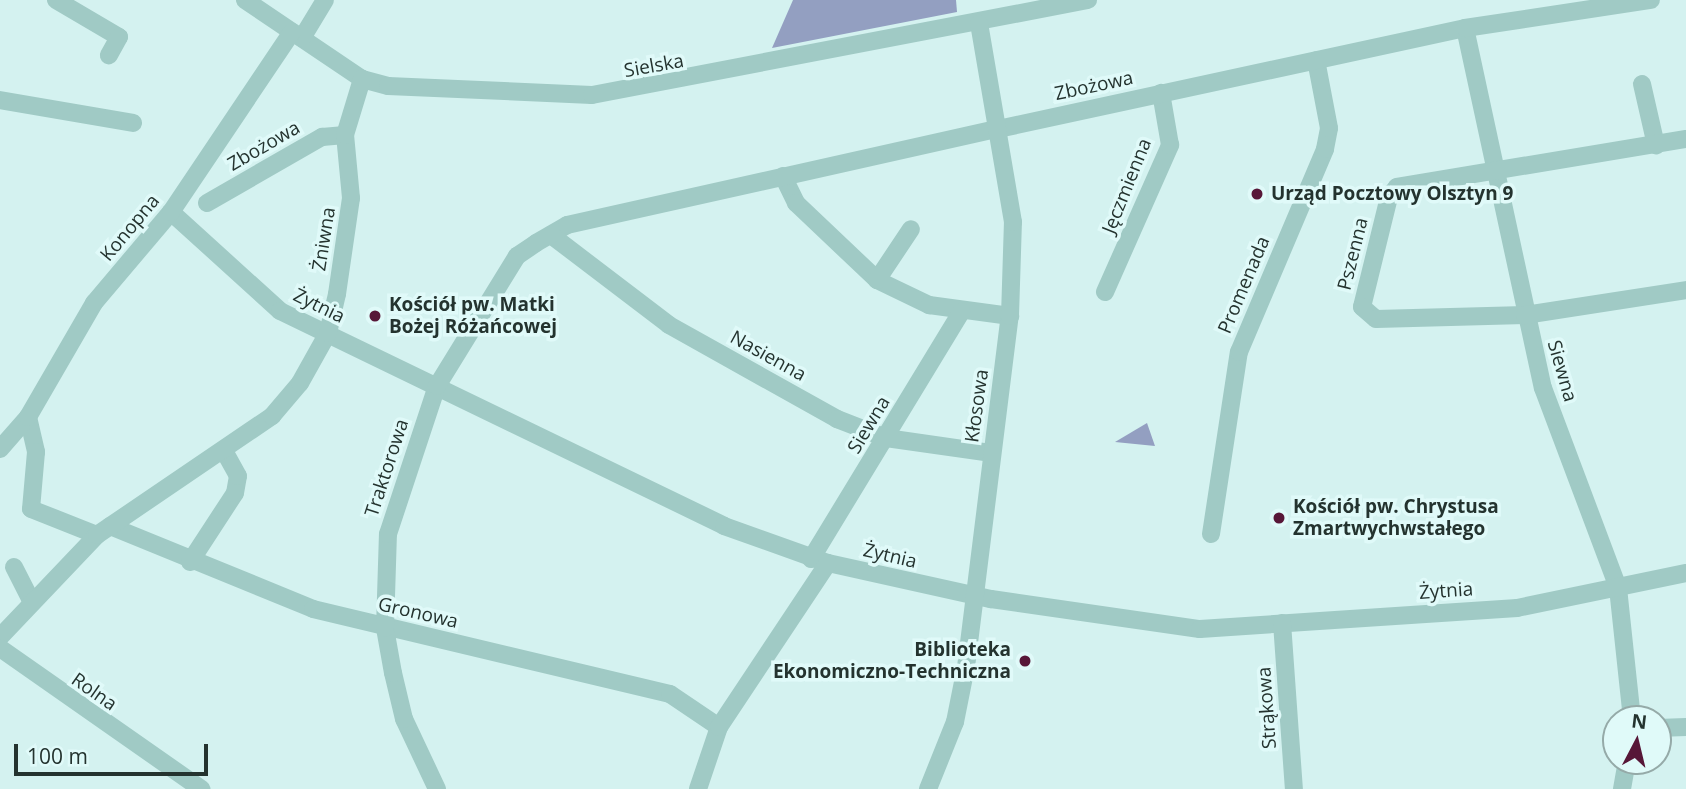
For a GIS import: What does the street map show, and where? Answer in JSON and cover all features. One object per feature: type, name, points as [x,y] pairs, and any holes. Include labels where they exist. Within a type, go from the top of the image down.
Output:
[{"type":"street","points":[[57,0],[119,37],[109,55]]},
{"type":"street","name":"Sielska","points":[[245,0],[362,79],[521,94],[635,92],[1088,0]]},
{"type":"street","name":"Konopna","points":[[0,449],[28,417],[94,303],[171,212],[324,0]]},
{"type":"street","name":"Zbożowa","points":[[551,234],[783,176],[1465,28],[1651,0]]},
{"type":"street","name":"Kłosowa","points":[[928,789],[960,704],[1010,316],[1013,222],[979,24]]},
{"type":"street","name":"Siewna","points":[[1465,28],[1525,315],[1558,433],[1618,588],[1631,705]]},
{"type":"street","name":"Promenada","points":[[1211,534],[1239,352],[1325,149],[1329,128],[1316,60]]},
{"type":"street","name":"Żniwna","points":[[0,636],[30,599],[104,530],[272,416],[300,383],[328,333],[351,198],[345,135],[362,79]]},
{"type":"street","points":[[1642,84],[1656,145]]},
{"type":"street","name":"Jęczmienna","points":[[1105,292],[1170,145],[1161,93]]},
{"type":"street","points":[[0,100],[133,123]]},
{"type":"street","name":"Zbożowa","points":[[207,203],[322,137],[345,135]]},
{"type":"street","name":"Pszenna","points":[[1686,139],[1397,187],[1389,197],[1362,307],[1376,319],[1525,315],[1686,290]]},
{"type":"street","points":[[783,176],[796,203],[877,280],[905,298],[961,312],[1010,316]]},
{"type":"street","name":"Żytnia","points":[[171,212],[280,311],[724,526],[819,561],[975,596],[1192,629],[1517,608],[1686,573]]},
{"type":"street","points":[[877,280],[911,229]]},
{"type":"street","name":"Traktorowa","points":[[437,789],[404,719],[385,628],[388,534],[437,386],[517,256],[551,234]]},
{"type":"street","name":"Nasienna","points":[[551,234],[669,325],[837,419],[886,438],[992,453]]},
{"type":"street","name":"Siewna","points":[[698,789],[719,727],[819,561],[886,438],[961,312]]},
{"type":"street","name":"Gronowa","points":[[28,417],[36,452],[31,509],[104,530],[313,609],[670,694],[719,727]]},
{"type":"street","points":[[190,562],[235,493],[238,476],[224,451]]},
{"type":"street","points":[[14,567],[30,599]]},
{"type":"street","name":"Strąkowa","points":[[1282,623],[1294,789]]},
{"type":"street","name":"Rolna","points":[[0,648],[201,789]]},
{"type":"shaded area","points":[[793,0],[956,0],[957,12],[772,48]]},
{"type":"shaded area","points":[[1147,423],[1155,446],[1115,442]]},
{"type":"place","name":"Urząd Pocztowy Olsztyn 9","points":[[1257,194]]},
{"type":"place","name":"Kościół pw. Matki Bożej Różańcowej","points":[[375,316]]},
{"type":"place","name":"Kościół pw. Chrystusa Zmartwychwstałego","points":[[1279,518]]},
{"type":"place","name":"Biblioteka Ekonomiczno-Techniczna","points":[[1025,661]]}]
